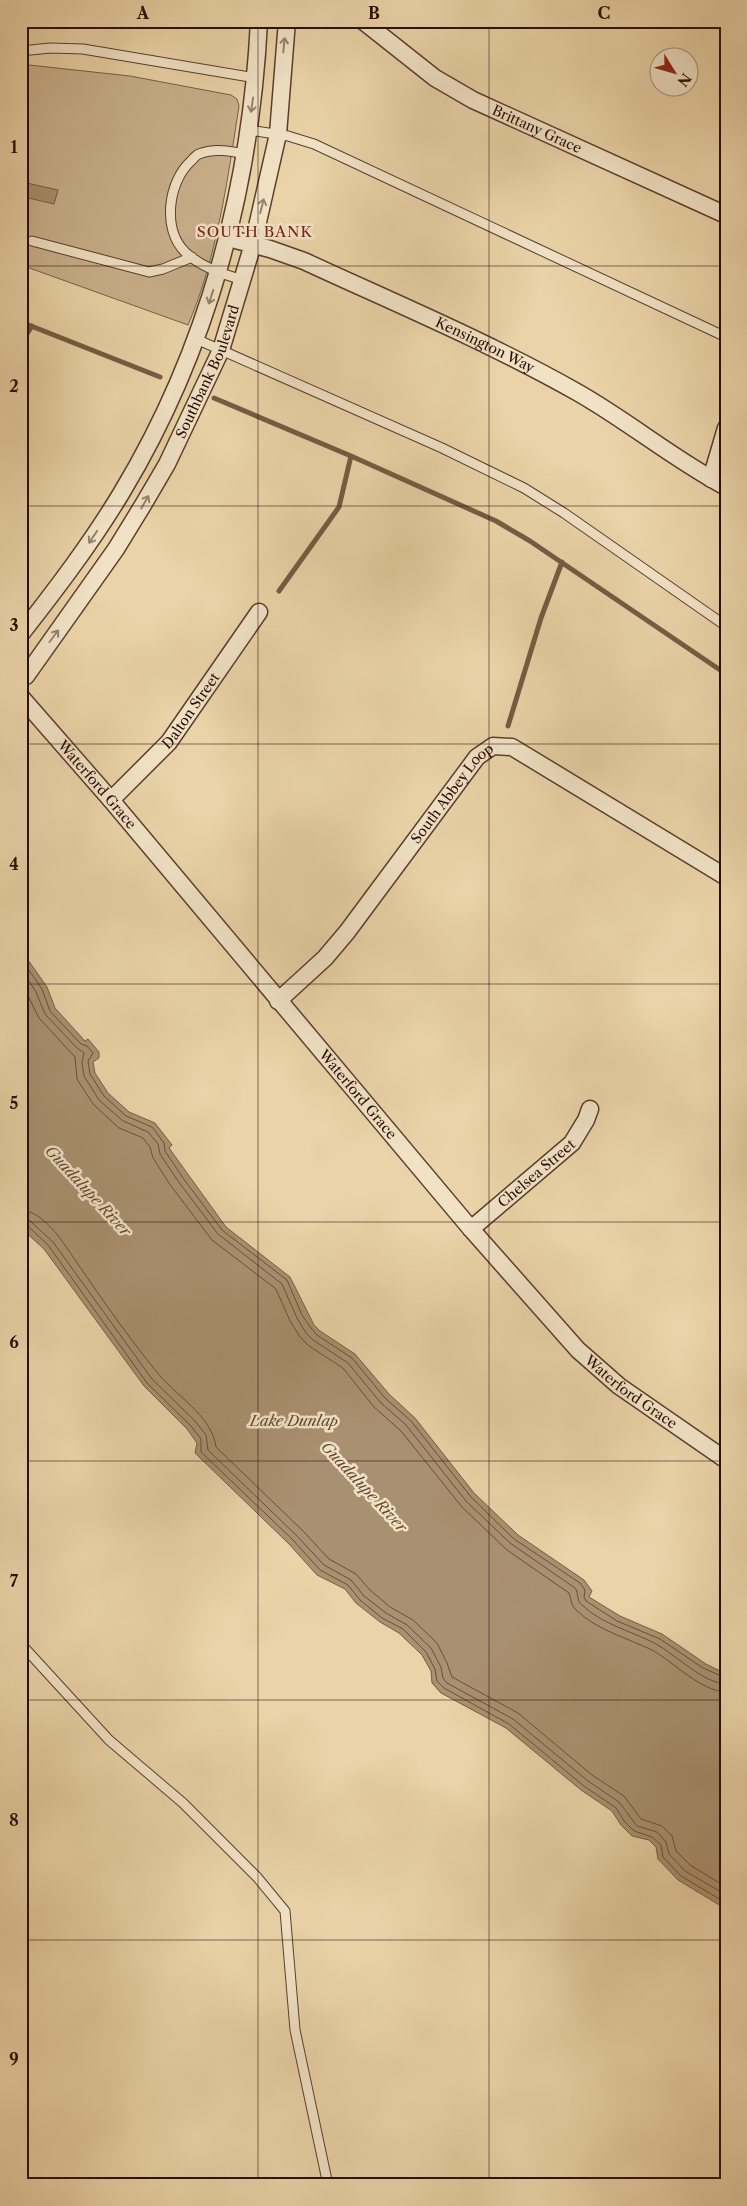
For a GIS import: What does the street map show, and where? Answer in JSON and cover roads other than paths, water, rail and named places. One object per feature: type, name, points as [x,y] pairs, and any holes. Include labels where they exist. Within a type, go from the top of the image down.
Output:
[{"type":"street","name":"Southbank Boulevard","points":[[21,634],[79,559],[122,493],[167,406],[196,339],[219,273],[245,154],[256,78],[260,21]]},
{"type":"street","name":"Southbank Boulevard","points":[[21,677],[26,676],[84,595],[143,504],[167,464],[221,350],[253,244],[278,134],[287,21]]},
{"type":"street","name":"Brittany Grace","points":[[363,21],[414,62],[473,100],[726,215]]},
{"type":"street","name":"Kensington Way","points":[[228,238],[304,261],[539,371],[603,407],[726,487]]},
{"type":"street","points":[[711,479],[726,428]]},
{"type":"street","name":"Dalton Street","points":[[111,800],[169,742],[259,612]]},
{"type":"street","name":"Waterford Grace","points":[[21,697],[111,800],[278,1002],[471,1229],[578,1350],[599,1370],[639,1401],[726,1460]]},
{"type":"street","name":"South Abbey Loop","points":[[278,1002],[326,958],[477,756],[493,746],[512,747],[726,877]]},
{"type":"street","name":"Chelsea Street","points":[[471,1229],[572,1143],[586,1120],[590,1109]]},
{"type":"lane","points":[[21,51],[50,48],[83,49],[256,78]]},
{"type":"lane","points":[[249,130],[278,134],[319,146],[726,337]]},
{"type":"lane","points":[[243,280],[219,273],[183,250],[170,215],[175,182],[182,169],[198,154],[224,150],[245,154]]},
{"type":"lane","points":[[32,241],[148,272],[163,269],[192,257]]},
{"type":"lane","points":[[196,339],[451,452],[524,488],[564,513],[726,626]]},
{"type":"lane","points":[[21,1644],[109,1740],[183,1803],[257,1877],[285,1911],[295,2030],[328,2185]]},
{"type":"water","points":[[27,183],[58,190],[54,204],[24,197]]},
{"type":"water","name":"Lake Dunlap","points":[[21,950],[47,987],[55,1008],[85,1041],[88,1039],[99,1052],[99,1058],[93,1062],[95,1073],[108,1093],[129,1112],[155,1123],[172,1145],[169,1148],[226,1227],[290,1277],[314,1325],[355,1354],[389,1394],[415,1418],[474,1493],[518,1535],[584,1580],[592,1591],[589,1597],[620,1616],[662,1634],[706,1664],[726,1674],[726,1909],[678,1880],[658,1859],[656,1847],[649,1840],[632,1836],[621,1825],[612,1811],[581,1790],[506,1728],[441,1693],[432,1683],[431,1671],[422,1655],[399,1633],[380,1622],[356,1603],[345,1589],[317,1575],[289,1544],[195,1453],[197,1443],[187,1429],[144,1386],[44,1249],[21,1228]]},
{"type":"waterway","points":[[21,322],[160,377]]},
{"type":"waterway","points":[[21,343],[32,326]]},
{"type":"waterway","points":[[214,398],[351,456],[496,521],[530,541],[726,674]]},
{"type":"waterway","points":[[279,591],[339,507],[351,456]]},
{"type":"waterway","points":[[508,726],[541,618],[562,562]]},
{"type":"district","name":"SOUTH BANK","points":[[255,232]]},
{"type":"water label","name":"Guadalupe River","points":[[88,1191]]},
{"type":"water label","name":"Guadalupe River","points":[[364,1487]]}]
